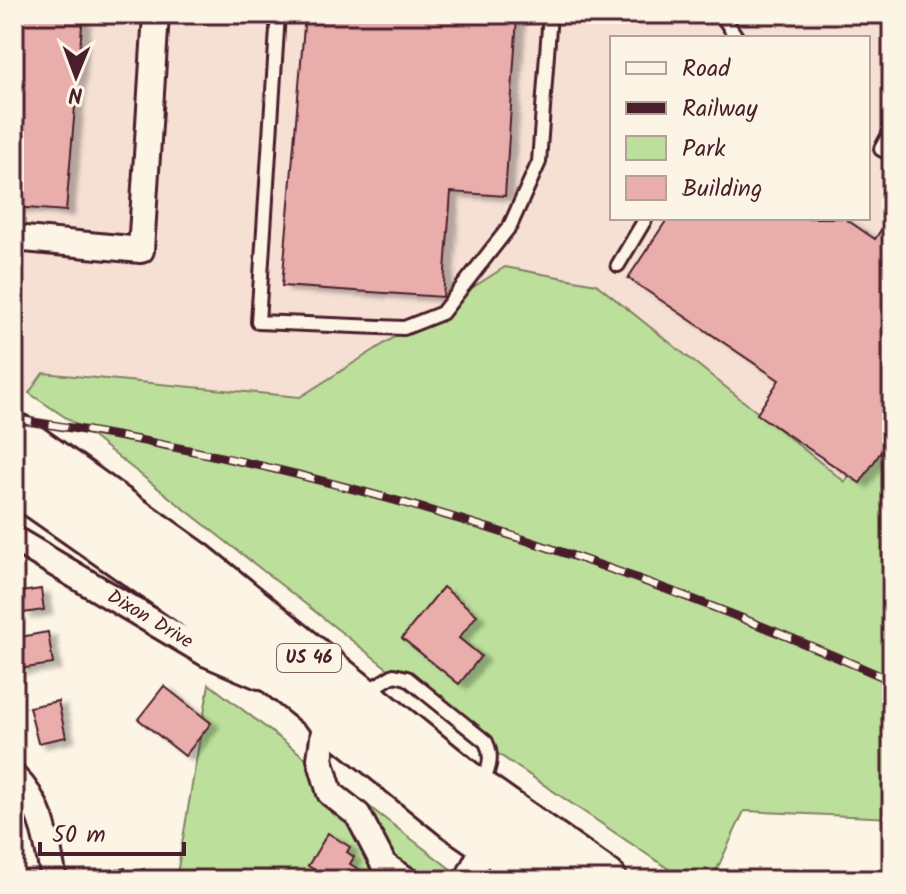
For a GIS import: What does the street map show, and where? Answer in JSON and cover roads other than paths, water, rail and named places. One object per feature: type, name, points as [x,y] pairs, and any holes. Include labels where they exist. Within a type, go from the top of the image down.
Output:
[{"type":"highway","name":"US 46","points":[[14,434],[195,563],[342,708],[487,841],[544,880]]},
{"type":"highway","name":"US 46","points":[[14,481],[190,604],[292,689],[342,708],[479,792],[605,880]]},
{"type":"street","points":[[14,238],[141,250],[156,14]]},
{"type":"street","name":"Dixon Drive","points":[[14,539],[207,654],[292,689]]},
{"type":"street","points":[[342,708],[320,759],[330,793],[358,815],[384,865],[407,880]]},
{"type":"street","points":[[14,777],[26,788],[37,808],[54,880]]},
{"type":"street","points":[[467,880],[487,841]]},
{"type":"lane","points":[[278,14],[258,322],[404,328],[442,313],[510,226],[521,206],[539,162],[550,14]]},
{"type":"lane","points":[[721,14],[736,36]]},
{"type":"lane","points":[[886,152],[892,129]]},
{"type":"lane","points":[[618,265],[645,220]]},
{"type":"railway","points":[[14,419],[241,461],[462,520],[678,594],[892,681]]}]
